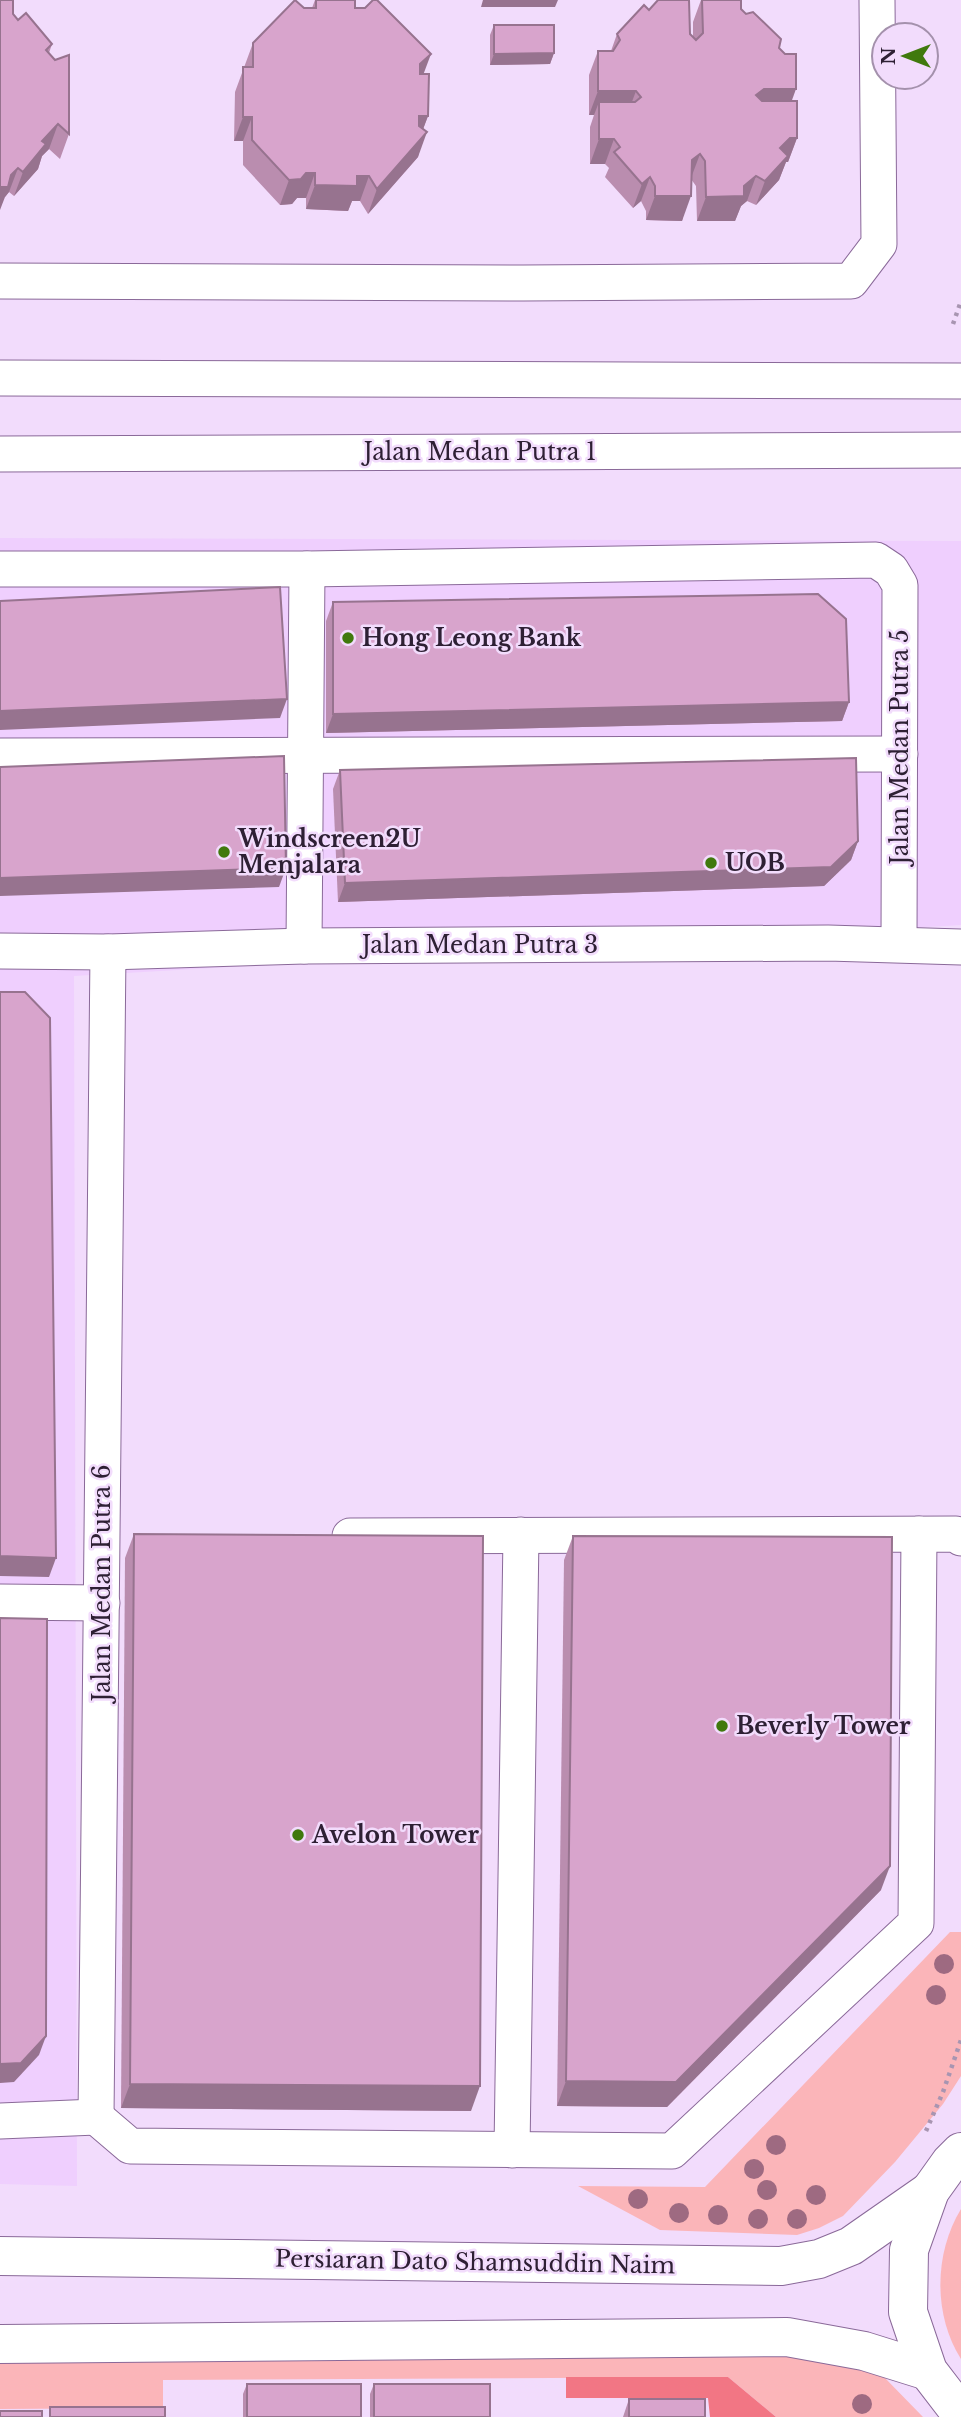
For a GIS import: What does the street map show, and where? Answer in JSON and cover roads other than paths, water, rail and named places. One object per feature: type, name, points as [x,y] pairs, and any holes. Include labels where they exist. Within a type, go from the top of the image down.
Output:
[{"type":"main road","points":[[961,2152],[930,2191],[909,2250],[908,2312],[928,2371],[961,2414]]},
{"type":"main road","name":"Persiaran Dato Shamsuddin Naim","points":[[0,2256],[781,2266],[819,2259],[851,2246],[930,2191]]},
{"type":"main road","points":[[0,2344],[786,2337],[864,2351],[928,2371]]},
{"type":"street","points":[[0,281],[523,284],[851,281],[879,244],[877,0]]},
{"type":"street","points":[[0,378],[961,381]]},
{"type":"street","name":"Jalan Medan Putra 1","points":[[0,454],[961,450]]},
{"type":"street","name":"Jalan Medan Putra 5","points":[[307,569],[876,560],[891,570],[900,585],[899,944]]},
{"type":"street","points":[[0,569],[307,569],[304,946]]},
{"type":"street","points":[[0,756],[901,754]]},
{"type":"street","name":"Jalan Medan Putra 3","points":[[0,951],[108,952],[304,946],[899,944],[961,947]]},
{"type":"street","name":"Jalan Medan Putra 6","points":[[96,2117],[102,1603],[116,1537],[108,952]]},
{"type":"street","points":[[0,2121],[96,2117],[130,2146],[672,2151],[916,1923],[919,1534]]},
{"type":"street","points":[[325,1536],[956,1534],[961,1538]]},
{"type":"street","points":[[512,2150],[521,1535]]},
{"type":"street","points":[[0,1602],[102,1603]]},
{"type":"place","name":"Hong Leong Bank","points":[[348,638]]},
{"type":"place","name":"Windscreen2U Menjalara","points":[[224,852]]},
{"type":"place","name":"UOB","points":[[711,863]]},
{"type":"place","name":"Beverly Tower","points":[[722,1726]]},
{"type":"place","name":"Avelon Tower","points":[[298,1835]]}]
